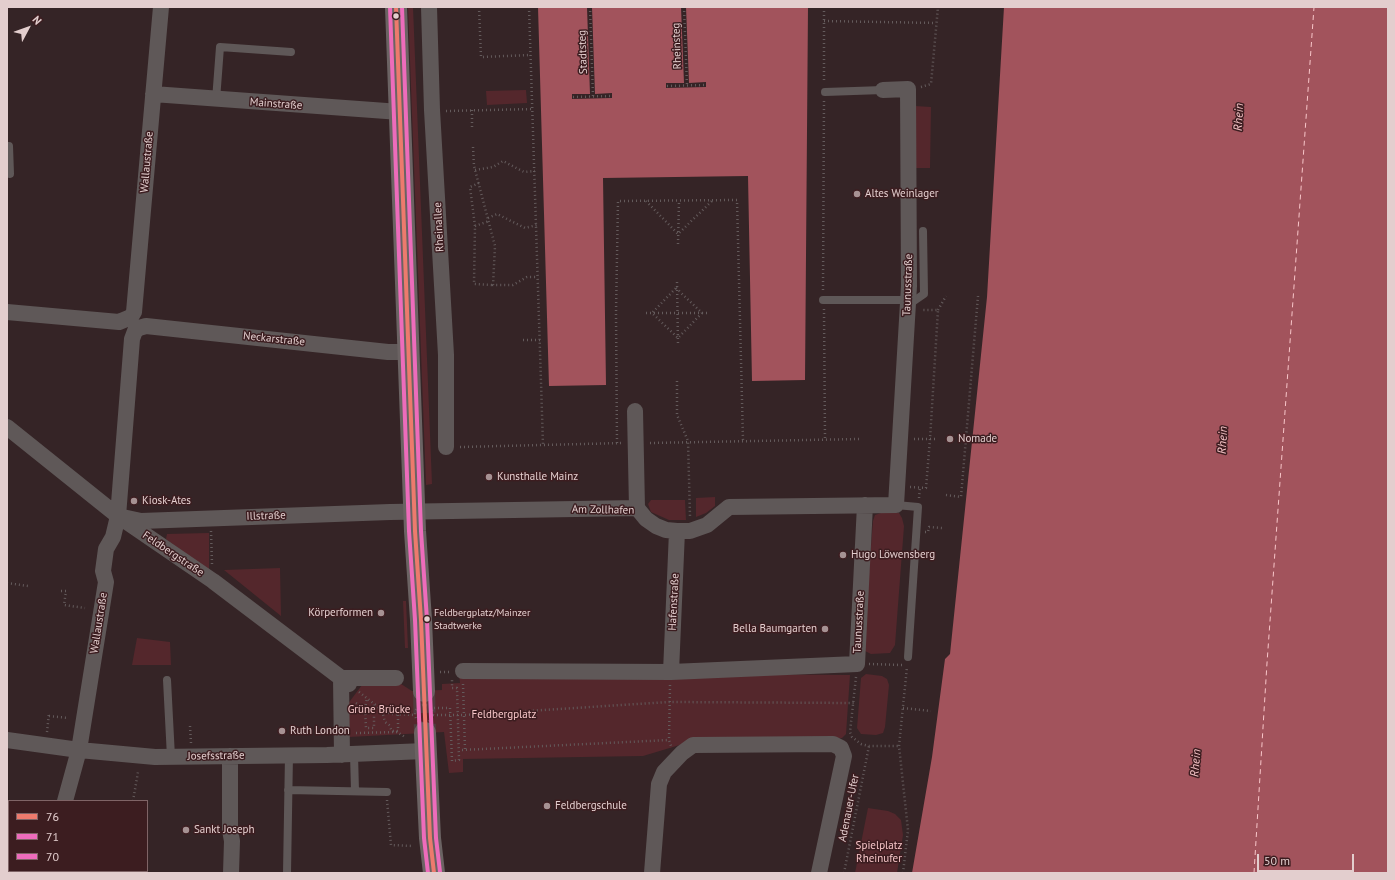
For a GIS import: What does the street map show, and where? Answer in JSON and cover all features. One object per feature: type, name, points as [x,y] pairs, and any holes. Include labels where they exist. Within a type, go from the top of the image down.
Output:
[{"type":"main road","points":[[396,7],[415,512],[427,700]]},
{"type":"main road","points":[[421,730],[434,873]]},
{"type":"street","name":"Wallaustraße","points":[[65,800],[79,750],[106,582],[103,571],[106,549],[113,537],[118,516],[132,339],[135,331],[135,306],[161,7]]},
{"type":"street","name":"Rheinallee","points":[[429,7],[432,110],[446,355],[446,447]]},
{"type":"street","points":[[884,90],[908,89]]},
{"type":"street","name":"Taunusstraße","points":[[896,505],[908,305],[908,89]]},
{"type":"street","name":"Mainstraße","points":[[153,94],[216,100],[400,112]]},
{"type":"street","name":"Neckarstraße","points":[[7,312],[119,322],[135,322],[146,326],[388,352],[409,352]]},
{"type":"street","points":[[636,411],[637,508]]},
{"type":"street","name":"Feldbergstraße","points":[[7,427],[118,516],[213,581],[345,681]]},
{"type":"street","name":"Taunusstraße","points":[[857,664],[865,505]]},
{"type":"street","points":[[684,531],[707,525],[729,507],[896,505]]},
{"type":"street","name":"Am Zollhafen","points":[[415,512],[637,508],[646,519],[656,526],[666,530],[684,531]]},
{"type":"street","name":"Illstraße","points":[[118,516],[141,521],[415,512]]},
{"type":"street","name":"Hafenstraße","points":[[671,672],[684,531]]},
{"type":"street","points":[[457,672],[671,672],[857,664]]},
{"type":"street","points":[[348,754],[345,681],[396,678]]},
{"type":"street","name":"Josefsstraße","points":[[7,740],[79,750],[171,757],[348,754],[421,730]]},
{"type":"street","points":[[652,873],[659,784],[664,772],[672,762],[693,745],[833,744],[847,742],[820,873]]},
{"type":"street","points":[[230,756],[230,830],[232,841],[231,873]]},
{"type":"lane","points":[[216,100],[220,47],[291,52]]},
{"type":"lane","points":[[824,92],[884,90]]},
{"type":"lane","points":[[7,146],[9,146],[10,174]]},
{"type":"lane","points":[[823,300],[908,305],[924,294],[923,232]]},
{"type":"lane","points":[[896,505],[918,507],[908,657]]},
{"type":"lane","points":[[167,680],[171,757]]},
{"type":"lane","points":[[348,754],[355,791]]},
{"type":"lane","points":[[287,873],[288,755]]},
{"type":"lane","points":[[288,790],[387,792]]},
{"type":"path","points":[[479,7],[481,57],[531,55]]},
{"type":"path","points":[[529,7],[534,109],[543,445]]},
{"type":"path","name":"Stadtsteg","points":[[590,7],[593,96]]},
{"type":"path","name":"Rheinsteg","points":[[684,7],[687,85]]},
{"type":"path","points":[[824,7],[823,300],[825,439]]},
{"type":"path","points":[[908,89],[931,84],[938,7]]},
{"type":"path","points":[[824,21],[936,23]]},
{"type":"path","name":"Rheinsteg","points":[[667,86],[705,84]]},
{"type":"path","points":[[573,97],[611,96]]},
{"type":"path","points":[[432,110],[534,109]]},
{"type":"path","points":[[472,110],[472,127]]},
{"type":"path","points":[[473,147],[475,170],[495,246],[493,285]]},
{"type":"path","points":[[475,170],[493,167],[503,161],[524,172],[535,171]]},
{"type":"path","points":[[479,183],[470,186],[475,226],[474,284],[513,285],[527,277],[538,277]]},
{"type":"path","points":[[678,234],[713,200]]},
{"type":"path","points":[[617,443],[618,201],[737,200],[743,440]]},
{"type":"path","points":[[646,201],[678,234]]},
{"type":"path","points":[[678,244],[679,201]]},
{"type":"path","points":[[488,218],[497,214],[525,228],[537,226]]},
{"type":"path","points":[[475,226],[489,221]]},
{"type":"path","points":[[677,282],[678,344]]},
{"type":"path","points":[[652,313],[676,288]]},
{"type":"path","points":[[676,288],[702,313]]},
{"type":"path","points":[[897,486],[926,488],[938,310],[946,296]]},
{"type":"path","points":[[946,495],[961,497],[978,296]]},
{"type":"path","points":[[908,305],[938,310]]},
{"type":"path","points":[[646,313],[708,313]]},
{"type":"path","points":[[652,313],[678,338]]},
{"type":"path","points":[[678,338],[702,313]]},
{"type":"path","points":[[524,340],[540,340]]},
{"type":"path","points":[[677,381],[677,415],[688,441],[684,531]]},
{"type":"path","points":[[900,439],[936,439]]},
{"type":"path","points":[[960,440],[967,440]]},
{"type":"path","points":[[211,518],[213,581]]},
{"type":"path","points":[[928,532],[929,527],[942,528]]},
{"type":"path","points":[[7,583],[28,586]]},
{"type":"path","points":[[62,591],[66,591],[64,605],[85,608]]},
{"type":"path","points":[[857,664],[907,665],[899,746],[908,830],[902,873]]},
{"type":"path","name":"Taunusstraße","points":[[847,742],[854,703],[857,664]]},
{"type":"path","points":[[427,700],[446,708],[450,708],[452,761],[459,760],[459,715],[457,688],[452,688],[457,672]]},
{"type":"path","points":[[457,672],[464,715],[463,750],[669,740]]},
{"type":"path","points":[[671,672],[669,740],[672,762]]},
{"type":"path","points":[[345,681],[382,710],[391,714],[397,714],[421,730]]},
{"type":"path","points":[[367,698],[365,709],[366,728],[374,728],[374,704]]},
{"type":"path","points":[[421,730],[417,709],[427,706],[427,700]]},
{"type":"path","points":[[421,730],[427,700]]},
{"type":"path","points":[[354,707],[354,702],[365,709]]},
{"type":"path","points":[[356,727],[357,734],[398,732],[421,730],[446,715],[670,702],[854,703]]},
{"type":"path","points":[[903,708],[931,711]]},
{"type":"path","points":[[382,710],[385,722],[389,725],[392,731],[398,731],[397,714]]},
{"type":"path","points":[[47,733],[49,715],[68,718]]},
{"type":"path","points":[[190,726],[191,746]]},
{"type":"path","points":[[847,742],[869,746],[899,746]]},
{"type":"path","name":"Adenauer-Ufer","points":[[844,873],[869,746]]},
{"type":"path","points":[[133,800],[138,772]]},
{"type":"path","points":[[387,792],[391,845],[413,846]]},
{"type":"green space","points":[[408,7],[413,7],[432,484],[426,485]]},
{"type":"green space","points":[[526,90],[527,103],[487,105],[486,91]]},
{"type":"green space","points":[[915,106],[931,107],[930,168],[915,168]]},
{"type":"green space","points":[[715,497],[715,506],[706,513],[696,517],[696,498]]},
{"type":"green space","points":[[651,500],[685,500],[686,520],[669,520],[651,512],[648,504]]},
{"type":"green space","points":[[881,513],[899,513],[904,526],[895,645],[890,653],[871,654],[865,651],[863,647],[873,521],[875,515]]},
{"type":"green space","points":[[209,533],[209,572],[166,539],[167,534]]},
{"type":"green space","points":[[280,568],[281,616],[224,570]]},
{"type":"green space","points":[[403,601],[406,601],[408,648],[405,648]]},
{"type":"green space","points":[[137,638],[170,642],[171,665],[132,665]]},
{"type":"green space","name":"Feldbergplatz","points":[[459,672],[850,675],[846,734],[842,738],[683,744],[643,756],[463,759],[463,772],[449,773],[444,732],[349,737],[347,705],[362,685],[401,684],[412,691],[442,690],[442,684],[460,683]]},
{"type":"green space","points":[[866,674],[882,676],[887,679],[889,685],[885,727],[883,733],[876,735],[861,734],[857,728],[861,678]]},
{"type":"green space","name":"Spielplatz Rheinufer","points":[[868,808],[888,811],[895,814],[901,820],[903,835],[897,873],[855,873]]},
{"type":"water","points":[[538,7],[808,7],[805,380],[752,381],[748,176],[603,178],[606,385],[549,386]]},
{"type":"water","name":"Rhein","points":[[1004,7],[1388,7],[1388,873],[912,873],[932,757],[945,659],[950,654],[987,297]]},
{"type":"pier","points":[[587,7],[592,7],[595,94],[612,93],[612,98],[572,99],[572,94],[590,94]]},
{"type":"pier","points":[[681,7],[686,7],[689,83],[706,82],[706,87],[666,88],[666,83],[684,83]]},
{"type":"ferry route","points":[[1254,873],[1267,663],[1314,7]]},
{"type":"tunnel","points":[[424,691],[425,733]]},
{"type":"transit line","name":"71","points":[[390,7],[409,531],[415,620],[424,838],[428,873]]},
{"type":"transit line","name":"76","points":[[396,7],[415,531],[421,620],[430,838],[434,873]]},
{"type":"transit line","name":"70","points":[[402,7],[421,531],[427,620],[436,838],[440,872]]},
{"type":"place","name":"Altes Weinlager","points":[[857,194]]},
{"type":"place","name":"Nomade","points":[[950,439]]},
{"type":"place","name":"Kunsthalle Mainz","points":[[489,477]]},
{"type":"place","name":"Kiosk-Ates","points":[[134,501]]},
{"type":"place","name":"Hugo Löwensberg","points":[[843,555]]},
{"type":"place","name":"Körperformen","points":[[381,613]]},
{"type":"place","name":"Feldbergplatz/Mainzer Stadtwerke","points":[[427,619]]},
{"type":"place","name":"Bella Baumgarten","points":[[825,629]]},
{"type":"place","name":"Ruth London","points":[[282,731]]},
{"type":"place","name":"Feldbergschule","points":[[547,806]]},
{"type":"place","name":"Sankt Joseph","points":[[186,830]]},
{"type":"park label","name":"Grüne Brücke","points":[[379,710]]}]
